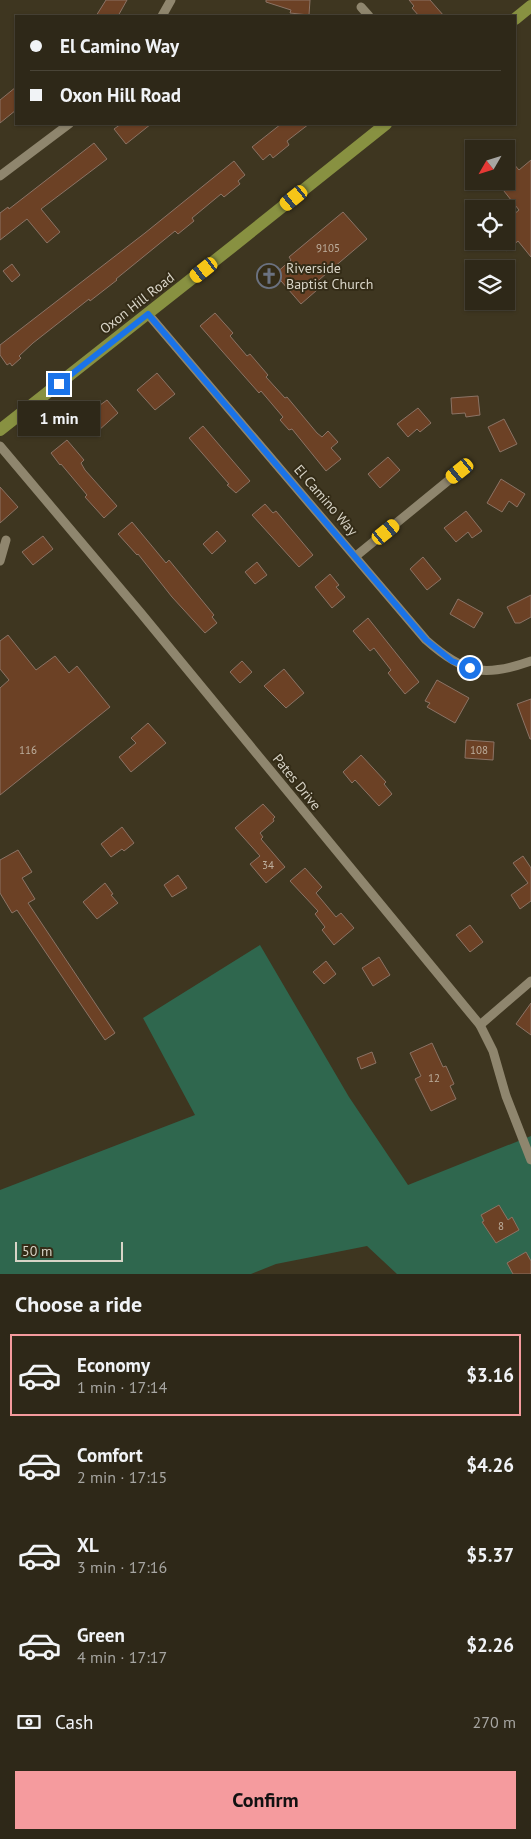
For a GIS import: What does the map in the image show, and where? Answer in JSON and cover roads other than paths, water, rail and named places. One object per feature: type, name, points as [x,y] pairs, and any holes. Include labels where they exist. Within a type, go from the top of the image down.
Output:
[{"type":"main road","points":[[516,18],[531,6]]},
{"type":"main road","name":"Oxon Hill Road","points":[[0,430],[385,125]]},
{"type":"street","points":[[163,15],[171,0]]},
{"type":"street","points":[[361,7],[368,15]]},
{"type":"street","points":[[0,176],[68,125]]},
{"type":"street","name":"El Camino Way","points":[[148,314],[426,640],[452,661],[470,668],[490,672],[509,669],[531,661]]},
{"type":"street","name":"Pates Drive","points":[[0,446],[140,612],[480,1025],[493,1051],[506,1096],[531,1160]]},
{"type":"street","points":[[356,556],[460,471]]},
{"type":"street","points":[[0,561],[6,540]]},
{"type":"street","points":[[480,1025],[531,982]]},
{"type":"place","name":"Riverside Baptist Church","points":[[269,276]]}]
